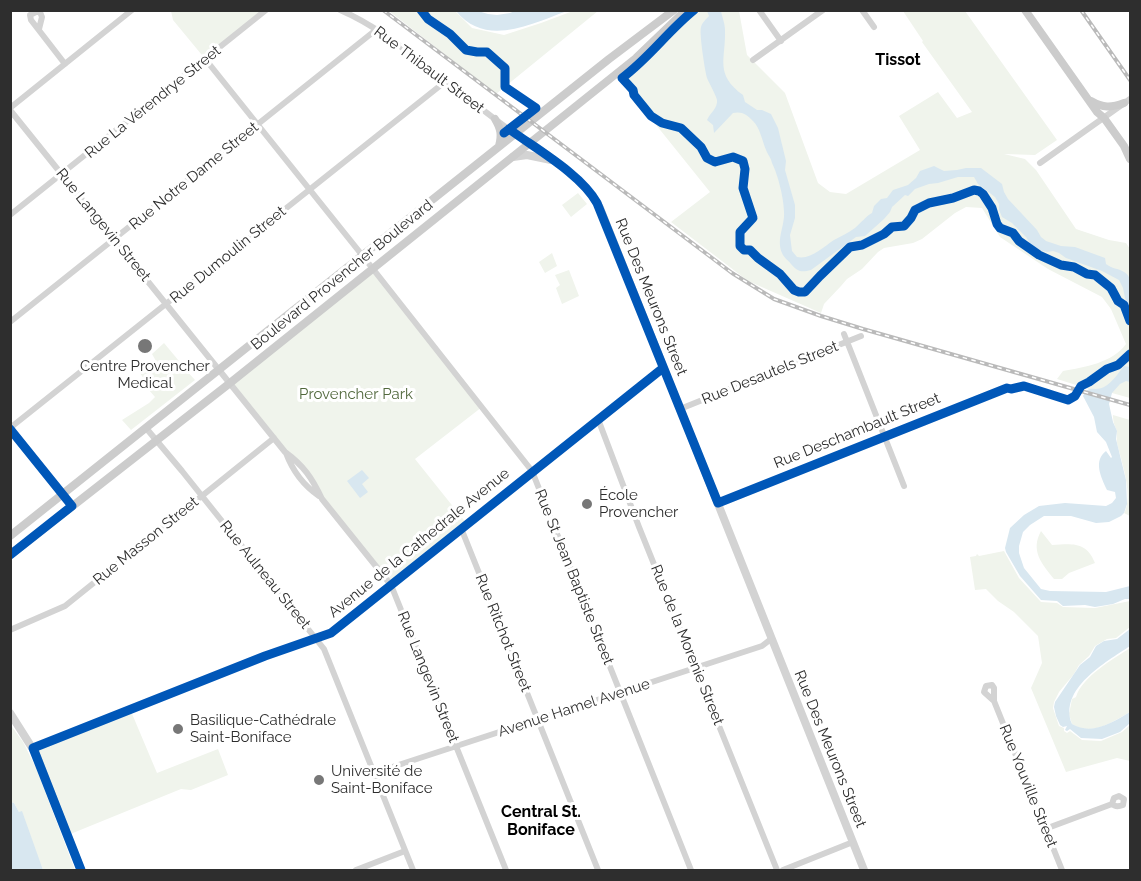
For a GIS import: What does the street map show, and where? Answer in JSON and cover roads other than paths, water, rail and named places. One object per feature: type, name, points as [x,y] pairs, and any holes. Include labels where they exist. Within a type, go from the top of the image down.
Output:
[{"type":"main road","name":"Boulevard Provencher Boulevard","points":[[10,536],[499,146],[674,10]]},
{"type":"main road","name":"Boulevard Provencher Boulevard","points":[[10,555],[230,383],[636,58],[686,10]]},
{"type":"main road","points":[[1025,10],[1100,117],[1119,149],[1129,157]]},
{"type":"main road","points":[[655,25],[662,32]]},
{"type":"main road","points":[[1088,100],[1108,108],[1127,101]]},
{"type":"main road","points":[[495,119],[501,131],[499,146]]},
{"type":"main road","name":"Rue Des Meurons Street","points":[[515,134],[529,142]]},
{"type":"street","name":"Rue La Vérendrye Street","points":[[10,215],[266,10]]},
{"type":"street","name":"Rue Thibault Street","points":[[340,10],[377,29],[515,134]]},
{"type":"street","points":[[759,10],[780,41]]},
{"type":"street","points":[[753,60],[823,10]]},
{"type":"street","points":[[862,10],[874,27]]},
{"type":"street","points":[[10,109],[131,11]]},
{"type":"street","points":[[39,29],[65,64]]},
{"type":"street","name":"Rue Notre Dame Street","points":[[10,322],[377,29]]},
{"type":"street","name":"Rue St Jean Baptiste Street","points":[[206,60],[532,471],[691,870]]},
{"type":"street","name":"Rue Dumoulin Street","points":[[10,429],[446,81]]},
{"type":"street","points":[[1040,163],[1100,117],[1127,101]]},
{"type":"street","name":"Rue Langevin Street","points":[[10,109],[285,452],[304,467],[322,499],[391,585],[506,870]]},
{"type":"street","name":"Rue Des Meurons Street","points":[[529,142],[586,187],[597,203],[864,870]]},
{"type":"street","points":[[508,159],[527,155],[555,162]]},
{"type":"street","points":[[844,334],[904,486]]},
{"type":"street","name":"Rue Desautels Street","points":[[680,409],[861,336]]},
{"type":"street","name":"Avenue de la Cathedrale Avenue","points":[[33,748],[256,660],[331,633],[663,368]]},
{"type":"street","name":"Rue Deschambault Street","points":[[718,503],[1007,388]]},
{"type":"street","name":"Rue de la Morenie Street","points":[[598,419],[777,870]]},
{"type":"street","name":"Rue Aulneau Street","points":[[146,428],[324,649],[413,870]]},
{"type":"street","points":[[10,429],[72,506]]},
{"type":"street","name":"Rue Masson Street","points":[[10,630],[65,606],[274,438]]},
{"type":"street","name":"Rue Langevin Street","points":[[285,452],[301,481],[322,499]]},
{"type":"street","name":"Rue Ritchot Street","points":[[461,528],[598,870]]},
{"type":"street","name":"Avenue Hamel Avenue","points":[[374,773],[762,646],[771,639]]},
{"type":"street","name":"Rue Youville Street","points":[[994,701],[1062,870]]},
{"type":"street","points":[[10,713],[33,748],[81,870]]},
{"type":"street","points":[[1045,829],[1112,804]]},
{"type":"street","points":[[783,870],[853,842]]},
{"type":"street","points":[[356,870],[405,851]]},
{"type":"railway","points":[[383,10],[732,273],[774,299],[863,329],[1130,405]]},
{"type":"railway","points":[[1081,10],[1130,80]]},
{"type":"place","name":"Centre Provencher Medical","points":[[145,346]]},
{"type":"place","name":"École Provencher","points":[[587,504]]},
{"type":"place","name":"Basilique-Cathédrale Saint-Boniface","points":[[178,729]]},
{"type":"place","name":"Université de Saint-Boniface","points":[[319,780]]},
{"type":"district","name":"Tissot","points":[[898,60]]},
{"type":"district","name":"Central St. Boniface","points":[[541,821]]},
{"type":"park label","name":"Provencher Park","points":[[356,394]]}]
